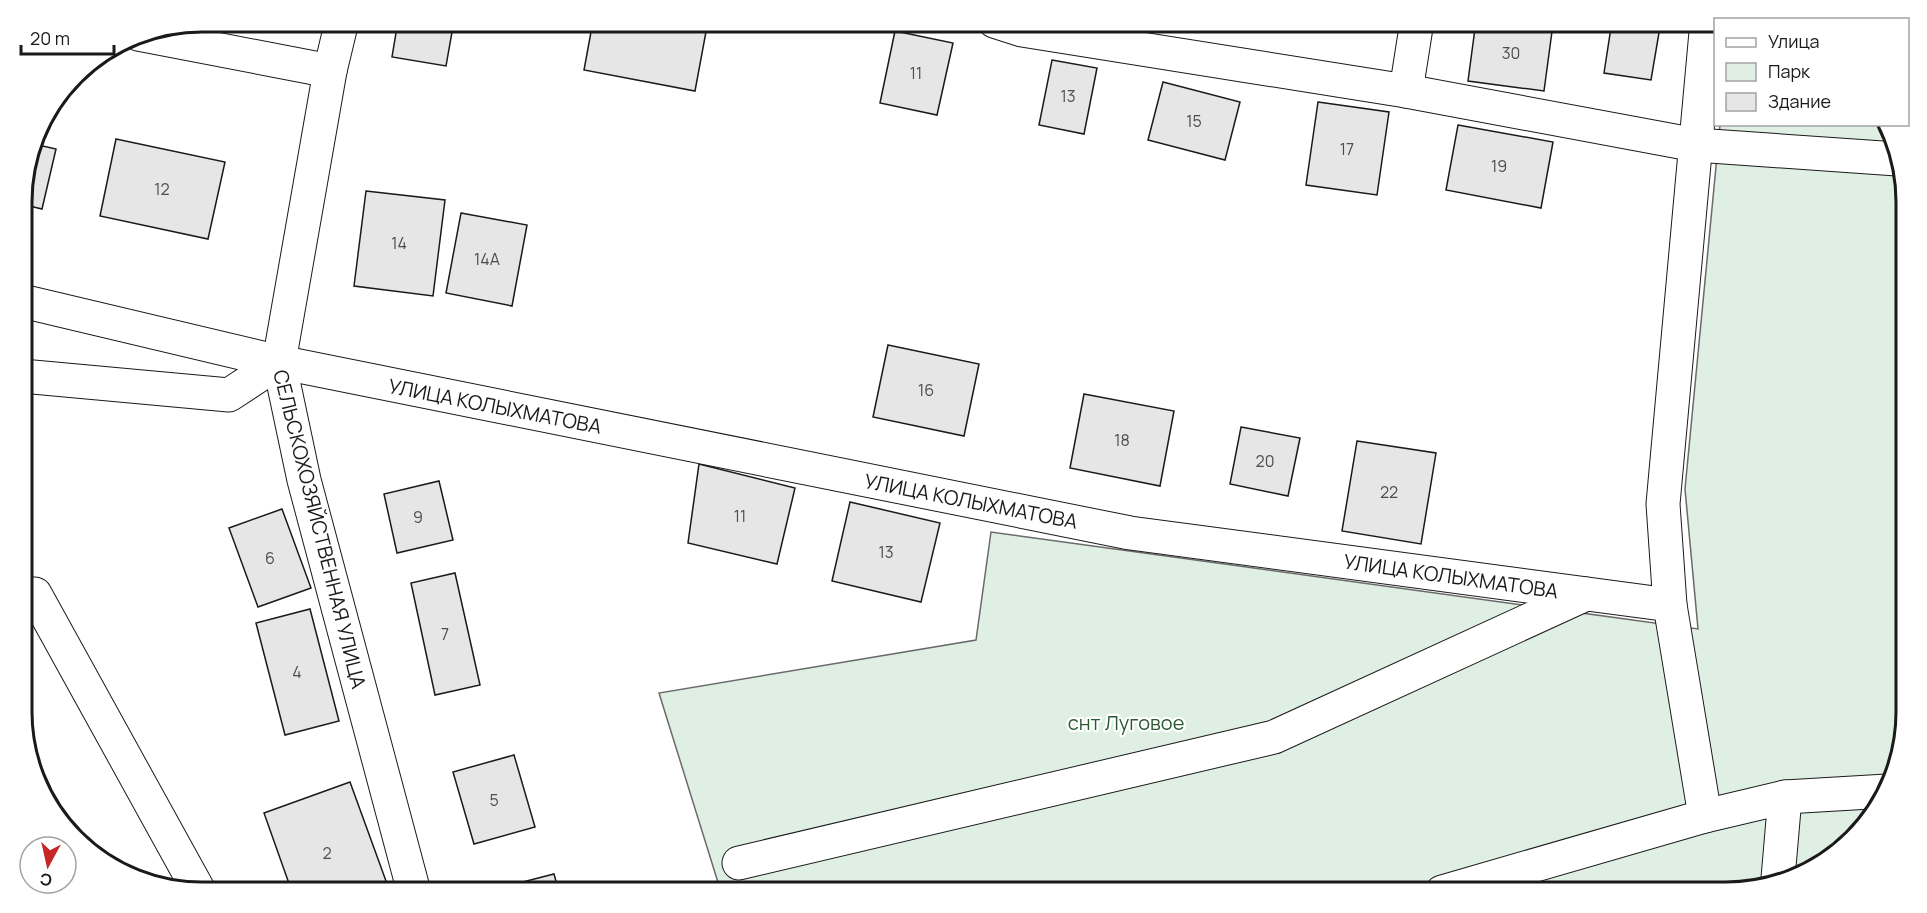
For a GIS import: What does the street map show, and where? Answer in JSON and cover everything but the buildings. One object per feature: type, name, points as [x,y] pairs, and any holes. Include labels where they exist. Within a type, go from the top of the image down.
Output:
[{"type":"street","points":[[1031,31],[1406,91],[1696,145],[1890,159]]},
{"type":"street","points":[[1406,91],[1415,31]]},
{"type":"street","points":[[1705,816],[1670,605],[1662,504],[1706,31]]},
{"type":"street","name":"СЕЛЬСКОХОЗЯЙСТВЕННАЯ УЛИЦА","points":[[339,32],[330,70],[279,362],[304,480],[411,882]]},
{"type":"street","points":[[158,38],[330,70]]},
{"type":"street","name":"УЛИЦА КОЛЫХМАТОВА","points":[[32,303],[279,362],[1130,533],[1670,605]]},
{"type":"street","points":[[32,377],[228,395],[279,362]]},
{"type":"street","points":[[35,594],[194,881]]},
{"type":"street","points":[[739,863],[1274,737],[1586,594]]},
{"type":"street","points":[[1479,881],[1705,816],[1785,797],[1875,792]]},
{"type":"street","points":[[1778,872],[1785,797]]},
{"type":"green space","name":"снт Луговое","points":[[1720,126],[1878,126],[1890,158],[1896,201],[1896,712],[1894,734],[1883,777],[1860,815],[1838,839],[1801,864],[1759,878],[1737,881],[718,882],[659,693],[976,640],[991,532],[1698,629],[1685,489]]}]
